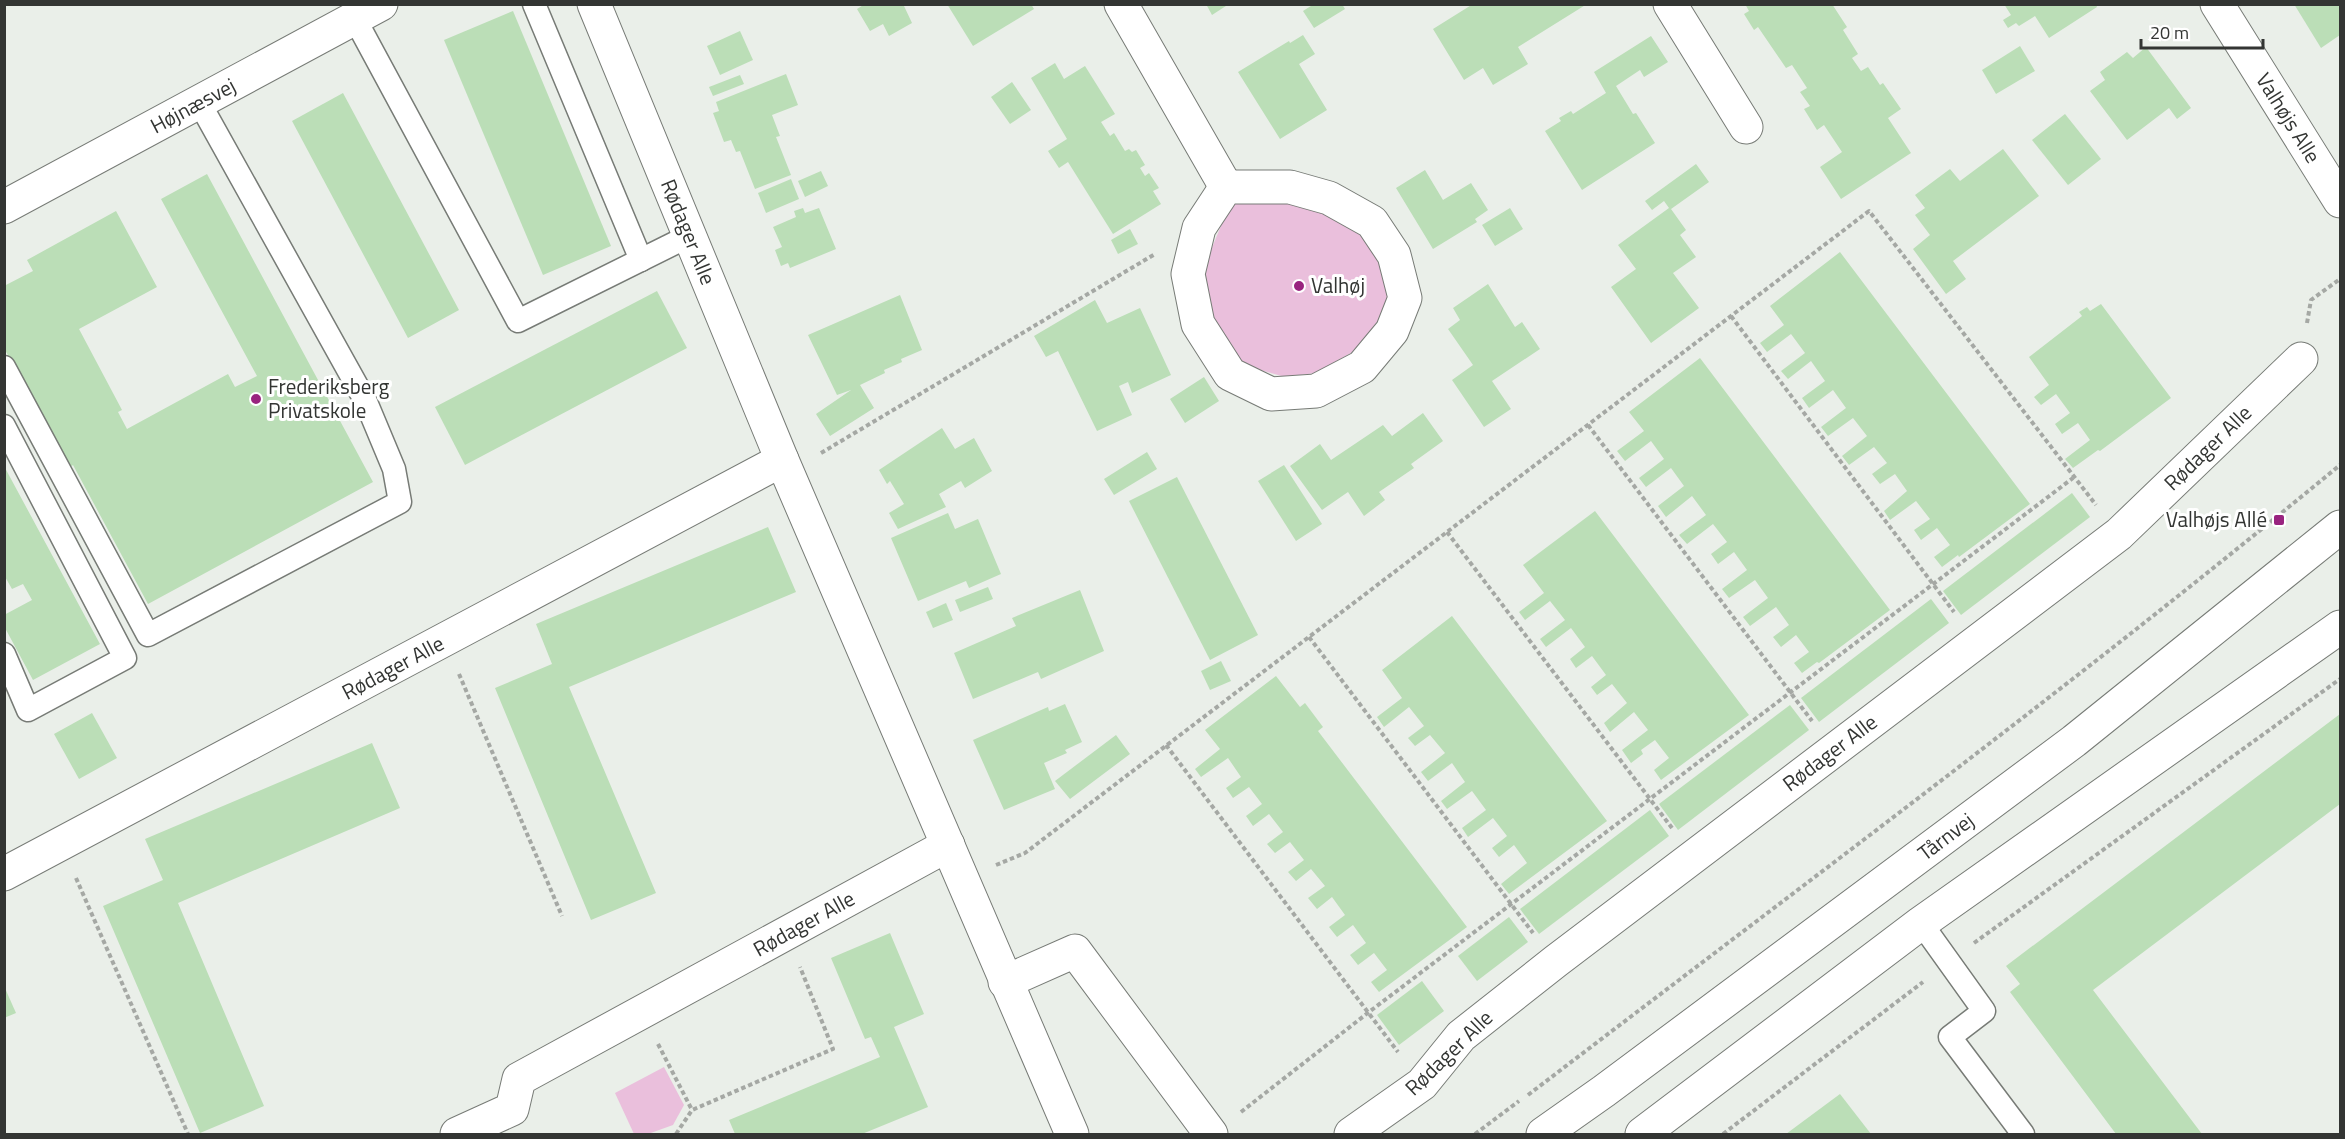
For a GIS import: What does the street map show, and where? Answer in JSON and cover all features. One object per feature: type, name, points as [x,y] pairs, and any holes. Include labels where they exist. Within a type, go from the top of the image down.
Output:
[{"type":"street","name":"Rødager Alle","points":[[594,4],[782,460],[1072,1134]]},
{"type":"street","points":[[1121,4],[1226,187]]},
{"type":"street","points":[[1670,4],[1746,127]]},
{"type":"street","name":"Valhøjs Alle","points":[[2217,4],[2340,201]]},
{"type":"street","name":"Højnæsvej","points":[[4,207],[368,12]]},
{"type":"street","points":[[1226,187],[1290,187],[1329,198],[1372,222],[1394,255],[1405,298],[1392,331],[1362,367],[1316,391],[1271,394],[1230,374],[1198,324],[1188,274],[1199,228],[1226,187]]},
{"type":"street","name":"Rødager Alle","points":[[1351,1134],[1422,1084],[1461,1036],[2119,534],[2301,359]]},
{"type":"street","name":"Rødager Alle","points":[[4,874],[782,460]]},
{"type":"street","name":"Tårnvej","points":[[1543,1134],[1605,1091],[2074,741],[2340,527]]},
{"type":"street","points":[[1642,1134],[1921,923],[2340,627]]},
{"type":"street","name":"Rødager Alle","points":[[457,1134],[512,1109],[519,1079],[948,845]]},
{"type":"street","points":[[1005,982],[1075,951],[1211,1134]]},
{"type":"lane","points":[[534,4],[641,260]]},
{"type":"lane","points":[[368,12],[518,321],[689,236]]},
{"type":"lane","points":[[4,367],[148,634],[400,502],[394,469],[366,402],[200,102]]},
{"type":"lane","points":[[4,426],[125,658],[28,710],[4,654]]},
{"type":"lane","points":[[1921,923],[1984,1011],[1950,1038],[2023,1134]]},
{"type":"path","points":[[963,880],[1024,853],[1869,211],[2073,478],[2119,534]]},
{"type":"path","points":[[782,460],[824,453],[1199,228]]},
{"type":"path","points":[[2301,359],[2311,300],[2340,279]]},
{"type":"path","points":[[1731,316],[1976,641]]},
{"type":"path","points":[[1588,425],[1834,750]]},
{"type":"path","points":[[1475,1134],[2220,564],[2340,465]]},
{"type":"path","points":[[1239,1113],[2073,478]]},
{"type":"path","points":[[1447,532],[1694,856]]},
{"type":"path","points":[[1309,637],[1556,962]]},
{"type":"path","points":[[445,640],[562,916]]},
{"type":"path","points":[[1723,1134],[1948,962],[2340,679]]},
{"type":"path","points":[[1166,745],[1422,1084]]},
{"type":"path","points":[[61,845],[188,1134]]},
{"type":"path","points":[[676,1134],[692,1110],[833,1049],[786,933]]},
{"type":"path","points":[[641,1012],[692,1110]]},
{"type":"shaded area","points":[[1290,201],[1328,210],[1367,233],[1382,266],[1390,303],[1358,349],[1315,373],[1285,377],[1242,365],[1208,310],[1204,267],[1230,204]]},
{"type":"shaded area","points":[[664,1067],[684,1105],[673,1125],[648,1134],[634,1134],[615,1093]]},
{"type":"building","points":[[865,4],[907,4],[904,6],[912,23],[889,36],[883,24],[870,31],[857,9]]},
{"type":"building","points":[[947,4],[1031,4],[1034,9],[973,46]]},
{"type":"building","points":[[1206,4],[1229,4],[1212,15]]},
{"type":"building","points":[[1314,4],[1342,4],[1345,9],[1314,28],[1303,11]]},
{"type":"building","points":[[1473,4],[1587,4],[1518,47],[1528,64],[1493,85],[1483,68],[1464,80],[1433,29]]},
{"type":"building","points":[[1745,4],[1832,4],[1847,27],[1843,30],[1858,54],[1852,58],[1861,71],[1868,67],[1880,85],[1883,83],[1901,109],[1888,118],[1911,153],[1841,199],[1820,167],[1842,152],[1824,125],[1817,130],[1804,109],[1810,106],[1800,92],[1807,88],[1792,65],[1786,68],[1758,27],[1754,30],[1744,14],[1749,11]]},
{"type":"building","points":[[2004,4],[2096,4],[2097,7],[2049,38],[2035,16],[2019,26],[2016,23],[2008,28],[2003,20],[2011,15]]},
{"type":"building","points":[[2294,4],[2340,4],[2340,35],[2321,48]]},
{"type":"building","points":[[513,11],[611,246],[543,275],[444,40]]},
{"type":"building","points":[[740,31],[753,60],[720,75],[707,46]]},
{"type":"building","points":[[1303,35],[1315,54],[1299,64],[1327,110],[1280,139],[1238,72]]},
{"type":"building","points":[[1651,36],[1668,62],[1644,77],[1640,70],[1616,86],[1655,143],[1582,190],[1545,131],[1561,121],[1559,118],[1571,111],[1573,114],[1606,93],[1594,72]]},
{"type":"building","points":[[2020,46],[2035,71],[1996,94],[1982,70]]},
{"type":"building","points":[[2146,47],[2191,108],[2177,119],[2169,108],[2127,140],[2090,91],[2105,80],[2100,72],[2127,52],[2133,58]]},
{"type":"building","points":[[1055,63],[1064,79],[1085,66],[1115,114],[1101,122],[1110,136],[1114,133],[1125,151],[1136,150],[1145,165],[1140,168],[1145,176],[1149,173],[1159,188],[1153,191],[1161,204],[1113,234],[1068,162],[1059,168],[1048,151],[1067,139],[1031,78]]},
{"type":"building","points":[[786,74],[798,105],[772,115],[780,136],[776,137],[791,175],[755,189],[740,151],[736,152],[731,140],[724,142],[713,113],[719,111],[716,102]]},
{"type":"building","points":[[740,75],[744,84],[713,96],[709,87]]},
{"type":"building","points":[[1012,82],[1031,110],[1010,124],[991,97]]},
{"type":"building","points":[[343,93],[459,310],[408,338],[292,121]]},
{"type":"building","points":[[2065,114],[2101,159],[2068,185],[2032,140]]},
{"type":"building","points":[[2003,149],[2039,196],[1953,261],[1966,279],[1946,294],[1913,249],[1930,235],[1915,215],[1925,208],[1915,195],[1950,169],[1960,181]]},
{"type":"building","points":[[1696,164],[1709,182],[1671,209],[1686,230],[1680,235],[1696,257],[1673,273],[1699,308],[1651,343],[1611,287],[1636,269],[1618,245],[1669,208],[1664,201],[1652,210],[1645,201]]},
{"type":"building","points":[[1425,170],[1443,200],[1471,183],[1488,210],[1475,219],[1477,222],[1433,249],[1396,188]]},
{"type":"building","points":[[821,171],[828,186],[805,197],[798,181]]},
{"type":"building","name":"Frederiksberg Privatskole","points":[[207,174],[373,482],[148,604],[73,465],[69,468],[4,348],[4,286],[33,271],[27,260],[116,211],[157,287],[79,329],[122,410],[118,412],[127,429],[228,374],[235,387],[257,376],[161,199]]},
{"type":"building","points":[[791,179],[799,199],[766,213],[758,193]]},
{"type":"building","points":[[803,208],[805,213],[819,208],[836,249],[790,268],[788,263],[781,266],[775,250],[782,247],[773,227],[796,217],[794,211]]},
{"type":"building","points":[[1510,208],[1523,229],[1495,246],[1482,225]]},
{"type":"building","points":[[1130,229],[1138,244],[1118,254],[1111,240]]},
{"type":"building","points":[[1840,252],[2030,504],[1942,567],[1934,557],[1950,545],[1937,528],[1921,540],[1914,530],[1930,519],[1916,501],[1890,520],[1884,511],[1907,491],[1895,474],[1880,484],[1872,474],[1887,463],[1874,447],[1849,465],[1842,456],[1867,436],[1853,418],[1828,436],[1821,427],[1846,408],[1833,390],[1809,408],[1802,398],[1825,381],[1811,361],[1788,379],[1781,371],[1805,353],[1791,334],[1767,352],[1760,343],[1784,325],[1770,306]]},
{"type":"building","points":[[1488,284],[1515,327],[1522,322],[1540,349],[1492,381],[1511,409],[1484,427],[1452,380],[1473,365],[1448,329],[1460,320],[1453,308]]},
{"type":"building","points":[[657,291],[687,348],[465,465],[435,407]]},
{"type":"building","points":[[900,295],[922,350],[901,359],[902,362],[884,370],[885,373],[860,385],[874,408],[830,436],[816,414],[851,390],[837,395],[808,335]]},
{"type":"building","points":[[1095,300],[1107,323],[1140,308],[1171,375],[1132,393],[1128,382],[1119,386],[1132,415],[1097,431],[1058,351],[1046,357],[1034,336]]},
{"type":"building","points":[[2101,304],[2171,398],[2100,451],[2098,450],[2073,468],[2065,459],[2090,440],[2078,423],[2062,434],[2055,424],[2070,413],[2056,394],[2041,405],[2034,397],[2049,385],[2029,357],[2082,316],[2079,312],[2087,307],[2090,311]]},
{"type":"building","points":[[1700,358],[1890,610],[1802,673],[1794,663],[1809,652],[1796,635],[1781,647],[1773,637],[1789,625],[1776,607],[1750,626],[1743,617],[1768,598],[1755,580],[1729,598],[1722,589],[1747,570],[1734,552],[1718,564],[1711,554],[1727,542],[1713,524],[1687,544],[1679,535],[1706,515],[1692,496],[1666,517],[1658,506],[1684,486],[1671,468],[1646,487],[1639,478],[1664,459],[1651,441],[1625,461],[1617,451],[1644,431],[1629,412]]},
{"type":"building","points":[[1204,377],[1219,401],[1185,423],[1170,399]]},
{"type":"building","points":[[1423,413],[1443,441],[1411,464],[1414,468],[1379,492],[1385,500],[1364,516],[1348,492],[1322,510],[1290,466],[1320,444],[1331,460],[1383,425],[1392,436]]},
{"type":"building","points":[[942,428],[955,449],[974,438],[992,471],[965,488],[961,481],[939,494],[946,507],[898,529],[889,513],[904,504],[890,481],[887,484],[879,470]]},
{"type":"building","points":[[1147,452],[1157,469],[1114,495],[1104,479]]},
{"type":"building","points":[[1284,465],[1322,524],[1296,541],[1258,481]]},
{"type":"building","points":[[4,466],[100,644],[33,680],[4,626],[4,615],[32,600],[23,584],[12,589],[4,575]]},
{"type":"building","points":[[1177,477],[1258,635],[1210,660],[1129,501]]},
{"type":"building","points":[[2072,493],[2090,517],[1961,615],[1943,591]]},
{"type":"building","points":[[1595,511],[1749,715],[1661,780],[1654,770],[1669,758],[1655,740],[1641,750],[1643,754],[1631,763],[1622,750],[1648,730],[1634,712],[1610,732],[1604,723],[1627,703],[1612,684],[1597,695],[1591,687],[1606,675],[1592,656],[1576,668],[1570,659],[1585,647],[1571,628],[1546,647],[1540,639],[1565,620],[1550,601],[1525,620],[1519,612],[1544,593],[1523,565]]},
{"type":"building","points":[[948,513],[955,529],[978,519],[1001,574],[969,588],[966,581],[918,601],[891,538]]},
{"type":"building","points":[[768,527],[796,592],[569,687],[656,893],[591,920],[495,688],[552,664],[536,624]]},
{"type":"building","points":[[988,587],[993,599],[960,612],[955,600]]},
{"type":"building","points":[[1080,590],[1104,651],[1041,679],[1038,672],[973,699],[954,653],[1016,626],[1012,618]]},
{"type":"building","points":[[1931,599],[1949,623],[1819,722],[1801,698]]},
{"type":"building","points":[[946,603],[953,620],[933,628],[926,612]]},
{"type":"building","points":[[1452,616],[1607,821],[1509,894],[1501,884],[1527,863],[1514,845],[1499,857],[1492,848],[1507,836],[1493,818],[1468,837],[1462,828],[1486,810],[1472,791],[1447,809],[1441,801],[1465,782],[1452,763],[1428,781],[1421,772],[1445,753],[1430,735],[1415,746],[1408,738],[1424,726],[1409,707],[1384,727],[1377,717],[1402,698],[1382,670]]},
{"type":"building","points":[[1221,661],[1231,681],[1210,690],[1201,671]]},
{"type":"building","points":[[1276,676],[1300,707],[1305,703],[1323,727],[1318,731],[1467,927],[1379,992],[1371,982],[1387,970],[1374,953],[1358,965],[1350,955],[1366,943],[1353,925],[1337,937],[1329,927],[1345,915],[1332,897],[1317,909],[1308,898],[1325,886],[1311,869],[1296,881],[1288,872],[1304,860],[1290,842],[1275,853],[1267,844],[1283,832],[1269,814],[1253,826],[1246,816],[1262,804],[1249,787],[1233,798],[1226,788],[1241,777],[1228,758],[1201,777],[1195,769],[1220,749],[1205,730]]},
{"type":"building","points":[[1065,704],[1082,742],[1065,750],[1067,753],[1044,763],[1055,789],[1004,810],[973,740],[1048,707],[1049,711]]},
{"type":"building","points":[[1790,705],[1809,730],[1678,830],[1659,804]]},
{"type":"building","points":[[92,713],[117,758],[79,779],[54,734]]},
{"type":"building","points":[[2340,714],[2340,804],[2093,990],[2202,1134],[2116,1134],[2010,992],[2020,984],[2006,966]]},
{"type":"building","points":[[1116,735],[1130,754],[1070,799],[1055,781]]},
{"type":"building","points":[[372,743],[400,808],[178,903],[264,1106],[200,1133],[103,906],[163,880],[145,839]]},
{"type":"building","points":[[1650,810],[1669,836],[1539,934],[1520,909]]},
{"type":"building","points":[[1509,917],[1528,942],[1477,981],[1458,956]]},
{"type":"building","points":[[890,933],[924,1014],[894,1027],[928,1107],[862,1134],[735,1134],[729,1120],[880,1057],[871,1037],[865,1039],[831,958]]},
{"type":"building","points":[[1422,981],[1444,1011],[1399,1045],[1377,1015]]},
{"type":"building","points":[[4,986],[16,1013],[4,1018]]},
{"type":"building","points":[[1840,1094],[1871,1134],[1786,1134]]},
{"type":"place","name":"Valhøj","points":[[1299,286]]},
{"type":"place","name":"Frederiksberg Privatskole","points":[[256,399]]},
{"type":"place","name":"Valhøjs Allé","points":[[2279,520]]}]
